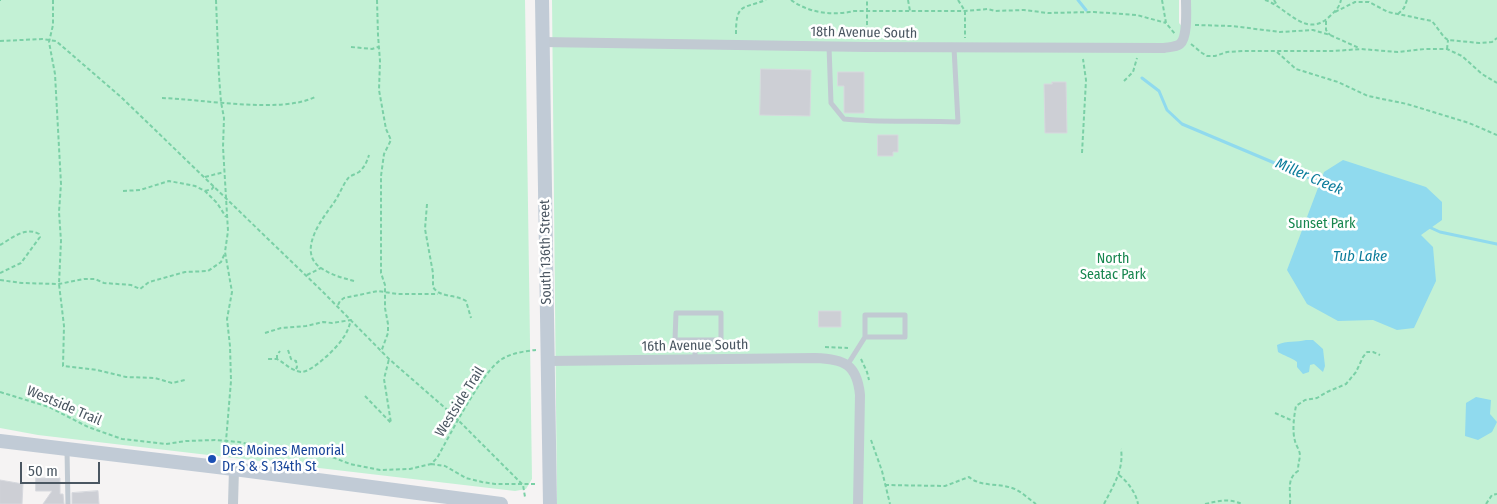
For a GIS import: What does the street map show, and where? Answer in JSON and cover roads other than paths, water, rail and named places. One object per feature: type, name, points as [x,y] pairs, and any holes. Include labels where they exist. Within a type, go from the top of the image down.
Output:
[{"type":"main road","name":"South 136th Street","points":[[542,0],[550,504]]},
{"type":"main road","points":[[0,441],[501,504]]},
{"type":"street","name":"18th Avenue South","points":[[542,42],[954,48],[1082,49],[1172,47],[1178,45],[1183,40],[1186,0]]},
{"type":"street","name":"16th Avenue South","points":[[547,356],[695,359],[815,358],[845,363]]},
{"type":"street","points":[[845,363],[857,377],[860,395],[858,504]]},
{"type":"street","points":[[233,504],[234,469]]},
{"type":"lane","points":[[829,46],[831,103],[844,120],[870,122],[911,120],[958,122],[954,48]]},
{"type":"lane","points":[[676,313],[721,313],[721,340],[695,340],[675,340],[676,313]]},
{"type":"lane","points":[[845,363],[857,353],[865,337],[865,315],[905,315],[905,337],[865,337]]},
{"type":"lane","points":[[695,340],[695,359]]},
{"type":"lane","points":[[66,450],[68,504]]},
{"type":"water","name":"Tub Lake","points":[[1343,160],[1426,187],[1442,202],[1442,220],[1421,235],[1433,247],[1436,281],[1414,328],[1397,330],[1373,320],[1338,321],[1307,304],[1287,270],[1324,172]]},
{"type":"water","points":[[1313,340],[1323,349],[1325,366],[1323,372],[1314,364],[1310,365],[1309,372],[1303,374],[1297,367],[1297,362],[1278,352],[1277,345]]},
{"type":"water","points":[[1476,397],[1491,400],[1490,414],[1497,422],[1492,432],[1478,440],[1465,436],[1466,403]]},
{"type":"waterway","name":"Miller Creek","points":[[1078,0],[1086,10]]},
{"type":"waterway","name":"Miller Creek","points":[[1142,78],[1159,91],[1167,110],[1182,124],[1322,183]]},
{"type":"waterway","name":"Miller Creek","points":[[1429,227],[1440,232],[1497,244]]},
{"type":"place","name":"Des Moines Memorial Dr S & S 134th St","points":[[212,459]]},
{"type":"park label","name":"Sunset Park","points":[[1322,224]]},
{"type":"park label","name":"North Seatac Park","points":[[1113,268]]}]
